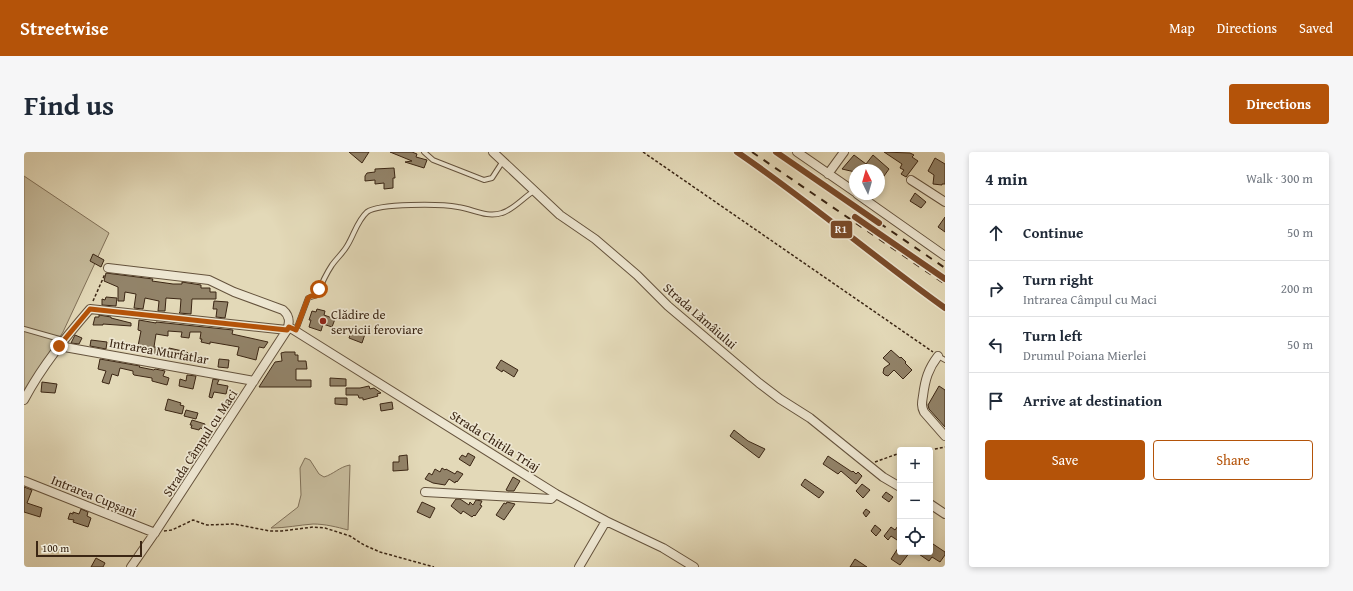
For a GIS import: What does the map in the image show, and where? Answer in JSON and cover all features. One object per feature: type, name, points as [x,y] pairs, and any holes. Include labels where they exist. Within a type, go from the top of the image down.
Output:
[{"type":"street","name":"Strada Lămâiului","points":[[493,152],[560,215],[595,239],[638,275],[668,306],[759,383],[780,399],[810,418],[883,477],[897,485]]},
{"type":"street","points":[[797,152],[849,188]]},
{"type":"street","points":[[828,174],[844,152]]},
{"type":"street","points":[[911,180],[945,202]]},
{"type":"street","points":[[866,200],[945,256]]},
{"type":"street","points":[[24,400],[35,379],[61,343],[90,309],[291,329],[289,317],[283,310],[234,292],[209,280],[108,268]]},
{"type":"street","name":"Strada Câmpul cu Maci","points":[[131,567],[254,381],[291,329]]},
{"type":"street","name":"Strada Chitila Triaj","points":[[291,329],[556,494],[606,521],[658,546],[694,567]]},
{"type":"street","name":"Intrarea Murfatlar","points":[[61,343],[254,381]]},
{"type":"street","points":[[942,358],[928,370],[924,381],[921,407],[945,436]]},
{"type":"street","name":"Intrarea Cupșani","points":[[24,481],[155,532]]},
{"type":"street","points":[[425,492],[551,499],[556,494]]},
{"type":"street","points":[[933,506],[945,514]]},
{"type":"street","points":[[579,567],[606,521]]},
{"type":"lane","points":[[424,152],[433,160],[484,180],[492,178],[503,161]]},
{"type":"lane","points":[[291,329],[308,298],[317,295],[329,269],[347,247],[357,226],[364,216],[371,210],[398,206],[448,206],[465,208],[480,214],[495,214],[506,212],[534,191]]},
{"type":"lane","points":[[24,329],[61,343]]},
{"type":"path","points":[[643,152],[942,358]]},
{"type":"path","points":[[90,309],[108,268]]},
{"type":"path","points":[[933,449],[945,447]]},
{"type":"path","points":[[868,465],[897,455]]},
{"type":"path","points":[[155,532],[172,530],[193,520],[208,525],[234,524],[270,531],[313,527],[325,528],[350,536],[364,545],[380,552],[434,567]]},
{"type":"shaded area","points":[[24,176],[109,233],[63,332],[24,393]]},
{"type":"shaded area","points":[[305,458],[310,460],[319,474],[324,477],[350,465],[348,530],[326,525],[313,524],[271,528],[298,507],[301,495],[300,468]]},
{"type":"building","points":[[349,152],[369,152],[362,163]]},
{"type":"building","points":[[390,152],[412,152],[417,154],[416,157],[427,160],[424,168],[405,162],[412,161]]},
{"type":"building","points":[[884,152],[910,153],[914,155],[912,157],[918,161],[906,177],[901,174],[904,170],[900,168],[902,164]]},
{"type":"building","points":[[854,155],[866,164],[849,164],[849,171],[842,169]]},
{"type":"building","points":[[873,155],[883,164],[866,164]]},
{"type":"building","points":[[935,158],[945,164],[945,184],[942,185],[933,184],[934,175],[928,171]]},
{"type":"building","points":[[885,166],[889,169],[885,175]]},
{"type":"building","points":[[394,168],[395,178],[393,178],[393,188],[384,189],[384,183],[375,184],[375,180],[365,181],[365,176],[367,173],[375,172],[375,169]]},
{"type":"building","points":[[915,193],[926,202],[921,208],[910,201]]},
{"type":"building","points":[[945,217],[945,232],[938,227]]},
{"type":"building","points":[[93,254],[104,260],[101,267],[90,261]]},
{"type":"building","points":[[106,273],[153,279],[152,281],[173,284],[182,284],[182,282],[201,285],[201,288],[210,288],[210,292],[216,292],[216,299],[192,299],[191,314],[179,313],[181,299],[166,298],[165,311],[158,311],[159,301],[145,298],[143,309],[134,308],[136,294],[125,292],[124,301],[118,301],[118,287],[104,281]]},
{"type":"building","points":[[106,297],[117,298],[116,306],[102,305],[102,299],[105,300]]},
{"type":"building","points":[[214,301],[228,302],[225,318],[216,317],[217,309],[213,309]]},
{"type":"building","name":"Clădire de servicii feroviare","points":[[317,309],[325,311],[324,315],[335,319],[332,327],[323,324],[321,331],[309,327],[311,320],[309,320],[312,311],[316,312]]},
{"type":"building","points":[[99,315],[131,323],[131,326],[103,324],[93,325],[95,317],[99,317]]},
{"type":"building","points":[[139,320],[233,330],[232,334],[268,342],[264,348],[259,347],[256,360],[237,355],[239,347],[201,342],[201,332],[190,332],[189,338],[181,337],[182,332],[168,331],[168,336],[156,334],[154,347],[169,348],[187,352],[188,359],[137,351],[141,331],[138,330]]},
{"type":"building","points":[[352,329],[365,334],[362,343],[349,338]]},
{"type":"building","points":[[75,335],[82,338],[79,344],[71,343]]},
{"type":"building","points":[[91,340],[107,342],[106,349],[90,346]]},
{"type":"building","points":[[891,350],[900,358],[901,357],[912,370],[903,379],[894,370],[888,376],[883,373],[884,368],[890,364],[883,358]]},
{"type":"building","points":[[295,352],[295,355],[298,355],[298,361],[306,361],[307,369],[296,369],[296,380],[311,380],[311,387],[259,387],[275,362],[282,361],[281,353]]},
{"type":"building","points":[[100,359],[165,371],[163,376],[169,378],[167,385],[152,381],[152,378],[134,375],[133,371],[120,368],[118,376],[112,374],[109,384],[102,382],[106,371],[98,369]]},
{"type":"building","points":[[219,359],[229,360],[228,368],[218,367]]},
{"type":"building","points":[[501,360],[518,370],[514,377],[503,370],[502,372],[496,368]]},
{"type":"building","points":[[187,375],[196,376],[193,389],[179,386],[180,379],[186,381]]},
{"type":"building","points":[[330,378],[346,379],[346,386],[330,386]]},
{"type":"building","points":[[213,379],[219,380],[217,384],[228,386],[226,394],[214,392],[212,398],[209,397]]},
{"type":"building","points":[[42,382],[57,384],[55,393],[41,392]]},
{"type":"building","points":[[369,386],[370,389],[374,388],[381,393],[377,394],[378,396],[363,400],[363,398],[359,398],[358,395],[346,395],[346,388],[360,388]]},
{"type":"building","points":[[939,386],[945,390],[945,427],[929,409],[928,405]]},
{"type":"building","points":[[335,398],[347,398],[347,405],[335,404]]},
{"type":"building","points":[[168,399],[181,403],[180,405],[184,406],[182,414],[165,410]]},
{"type":"building","points":[[392,402],[393,409],[381,411],[380,404]]},
{"type":"building","points":[[186,410],[198,413],[196,419],[184,416]]},
{"type":"building","points":[[192,420],[205,424],[203,429],[200,428],[199,430],[191,428],[192,425],[190,425]]},
{"type":"building","points":[[734,430],[748,441],[765,449],[759,458],[730,436]]},
{"type":"building","points":[[468,453],[475,457],[470,466],[459,459],[462,455],[466,457]]},
{"type":"building","points":[[407,455],[408,470],[393,471],[393,462],[399,462],[399,456]]},
{"type":"building","points":[[828,456],[852,472],[853,471],[856,474],[858,472],[862,476],[856,484],[841,471],[838,474],[823,464]]},
{"type":"building","points":[[442,468],[455,474],[457,471],[463,474],[457,482],[456,481],[455,483],[449,479],[445,485],[433,483],[425,479],[429,473],[432,475],[435,469],[440,472]]},
{"type":"building","points":[[513,477],[520,481],[514,491],[508,491],[506,490]]},
{"type":"building","points":[[805,479],[824,492],[819,498],[801,485]]},
{"type":"building","points":[[862,484],[870,490],[863,498],[856,491]]},
{"type":"building","points":[[24,487],[32,490],[27,503],[42,508],[40,517],[24,512]]},
{"type":"building","points":[[886,492],[893,497],[889,502],[882,497]]},
{"type":"building","points":[[456,499],[460,499],[469,505],[470,502],[473,505],[476,500],[482,501],[480,505],[482,506],[475,516],[474,515],[472,517],[463,511],[461,514],[451,506]]},
{"type":"building","points":[[422,502],[435,508],[430,518],[417,512]]},
{"type":"building","points":[[507,502],[515,504],[504,520],[496,515],[504,503],[506,504]]},
{"type":"building","points":[[81,509],[88,512],[87,516],[91,518],[88,527],[73,522],[74,520],[68,519],[70,513],[73,514],[73,512],[79,514]]},
{"type":"building","points":[[866,509],[870,512],[866,517],[863,513]]},
{"type":"building","points":[[875,525],[881,530],[876,536],[871,531]]},
{"type":"building","points":[[891,527],[895,530],[897,527],[897,540],[891,536],[888,540],[884,536]]},
{"type":"building","points":[[933,544],[945,552],[945,555],[940,562],[932,557],[929,561],[920,555],[933,555]]},
{"type":"building","points":[[897,550],[897,555],[908,555],[900,565],[891,559]]},
{"type":"building","points":[[96,558],[105,563],[103,567],[91,567]]},
{"type":"building","points":[[855,559],[867,567],[850,567]]},
{"type":"railway","points":[[737,152],[790,190],[945,308]]},
{"type":"railway","points":[[752,152],[945,284]]},
{"type":"railway","points":[[776,152],[945,268]]},
{"type":"transit line","name":"R1","points":[[737,152],[790,190],[945,308]]},
{"type":"transit line","name":"R1","points":[[776,152],[879,223]]},
{"type":"transit line","name":"R1","points":[[855,217],[945,279]]},
{"type":"place","name":"Clădire de servicii feroviare","points":[[323,321]]},
{"type":"route","points":[[59,346],[90,309],[287,330],[289,327],[296,330],[308,298],[311,296],[316,296],[319,289]]}]
